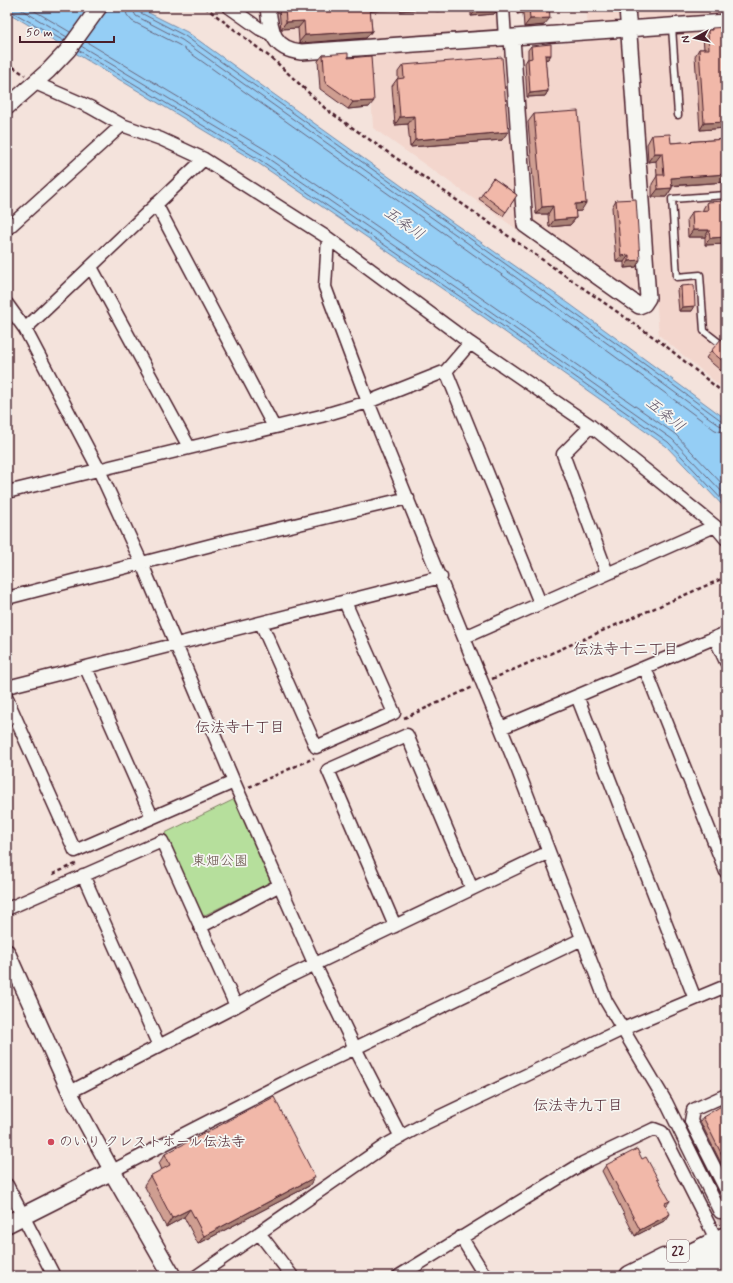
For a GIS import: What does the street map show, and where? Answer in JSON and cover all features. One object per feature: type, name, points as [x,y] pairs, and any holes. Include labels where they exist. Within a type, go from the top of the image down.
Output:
[{"type":"highway","name":"22","points":[[630,1276],[722,1230]]},
{"type":"highway","points":[[649,1276],[722,1230]]},
{"type":"highway","points":[[663,1276],[722,1230]]},
{"type":"highway","points":[[684,1276],[726,1254]]},
{"type":"highway","points":[[710,1276],[726,1270]]},
{"type":"highway","points":[[717,1276],[726,1270]]},
{"type":"main road","points":[[7,1224],[112,1171],[172,1276]]},
{"type":"street","points":[[7,107],[48,71],[68,50],[99,7]]},
{"type":"street","points":[[229,7],[260,30],[272,34]]},
{"type":"street","points":[[268,7],[272,34],[277,41],[290,51],[301,52],[726,22]]},
{"type":"street","points":[[503,7],[508,38],[525,225],[639,306],[644,304],[648,298],[627,7]]},
{"type":"street","points":[[35,83],[90,107],[122,125],[161,139],[204,159],[328,238],[470,343],[591,426],[715,526],[726,539]]},
{"type":"street","points":[[7,228],[122,125]]},
{"type":"street","points":[[25,329],[204,159]]},
{"type":"street","points":[[156,204],[274,427]]},
{"type":"street","points":[[328,238],[325,287],[368,402],[502,728],[606,1001],[666,1102],[722,1230]]},
{"type":"street","points":[[92,267],[189,447]]},
{"type":"street","points":[[7,304],[25,329],[98,468],[142,564],[234,782],[315,965],[355,1048],[401,1137]]},
{"type":"street","points":[[8,491],[98,468],[274,427],[368,402],[446,372],[470,343]]},
{"type":"street","points":[[446,372],[540,603]]},
{"type":"street","points":[[591,426],[563,454],[608,573]]},
{"type":"street","points":[[7,598],[223,542],[408,498]]},
{"type":"street","points":[[465,637],[715,526]]},
{"type":"street","points":[[7,687],[441,577]]},
{"type":"street","points":[[261,623],[316,746],[394,713],[345,602]]},
{"type":"street","points":[[502,728],[721,635],[726,662]]},
{"type":"street","points":[[86,668],[152,817]]},
{"type":"street","points":[[645,668],[726,872]]},
{"type":"street","points":[[577,696],[695,999]]},
{"type":"street","points":[[7,699],[75,852],[234,782]]},
{"type":"street","points":[[395,926],[328,770],[407,735],[472,889]]},
{"type":"street","points":[[7,909],[162,841],[236,1006]]},
{"type":"street","points":[[70,1092],[315,965],[549,852]]},
{"type":"street","points":[[83,875],[158,1046]]},
{"type":"street","points":[[200,927],[280,885]]},
{"type":"street","points":[[7,952],[70,1092],[112,1171],[355,1048],[582,939]]},
{"type":"street","points":[[197,1276],[401,1137],[433,1119],[623,1029],[726,986]]},
{"type":"street","points":[[726,1095],[693,1110],[691,1121],[726,1190]]},
{"type":"street","points":[[399,1276],[583,1163],[654,1129],[662,1132],[722,1230]]},
{"type":"street","points":[[7,1185],[54,1276]]},
{"type":"street","points":[[259,1233],[292,1276]]},
{"type":"street","points":[[461,1238],[485,1276]]},
{"type":"lane","points":[[672,27],[678,115]]},
{"type":"lane","points":[[726,195],[672,199],[677,277],[700,275],[704,331],[726,348]]},
{"type":"path","points":[[205,7],[276,61],[327,110],[662,343],[726,395]]},
{"type":"path","points":[[7,63],[35,83]]},
{"type":"shaded area","points":[[275,7],[498,7],[500,27],[496,31],[298,45],[283,37],[277,25]]},
{"type":"shaded area","points":[[586,7],[620,7],[620,17],[614,24],[588,26]]},
{"type":"shaded area","points":[[634,7],[726,7],[726,15],[642,21],[635,15]]},
{"type":"shaded area","points":[[726,30],[726,391],[659,335],[637,43],[645,36]]},
{"type":"shaded area","points":[[615,38],[622,44],[640,288],[632,294],[536,224],[531,216],[520,53],[528,47]]},
{"type":"shaded area","points":[[499,46],[505,53],[518,230],[373,128],[369,55]]},
{"type":"green space","name":"東畑公園","points":[[235,799],[271,882],[201,917],[165,833]]},
{"type":"water","name":"五条川","points":[[7,7],[137,7],[187,32],[452,222],[571,305],[726,419],[726,509],[666,446],[485,318],[258,163],[7,12]]},
{"type":"building","points":[[285,7],[370,7],[372,31],[305,35],[304,21],[286,22]]},
{"type":"building","points":[[476,7],[497,7],[477,9]]},
{"type":"building","points":[[529,7],[549,7],[550,18],[530,19]]},
{"type":"building","points":[[726,27],[726,122],[704,123],[699,49],[709,49],[708,30],[712,30],[712,28]]},
{"type":"building","points":[[551,44],[551,55],[545,55],[548,91],[530,93],[528,59],[532,58],[531,46]]},
{"type":"building","points":[[348,53],[348,58],[371,56],[374,101],[353,102],[325,82],[323,55]]},
{"type":"building","points":[[502,57],[508,132],[415,140],[414,116],[400,117],[397,79],[404,78],[403,65]]},
{"type":"building","points":[[578,111],[586,203],[575,204],[576,218],[554,220],[553,206],[542,207],[534,114]]},
{"type":"building","points":[[670,134],[671,143],[726,139],[726,174],[671,178],[672,188],[658,189],[657,175],[664,175],[662,153],[654,153],[652,135]]},
{"type":"building","points":[[493,178],[517,195],[506,212],[482,194]]},
{"type":"building","points":[[636,199],[640,260],[629,261],[629,255],[621,256],[616,200]]},
{"type":"building","points":[[726,201],[726,237],[710,238],[709,230],[693,230],[692,212],[708,210],[707,202]]},
{"type":"building","points":[[694,285],[695,306],[682,307],[681,286]]},
{"type":"building","points":[[721,339],[726,344],[726,364],[711,351]]},
{"type":"building","points":[[274,1097],[315,1177],[204,1236],[190,1209],[172,1218],[150,1176],[170,1165],[165,1154]]},
{"type":"building","points":[[723,1105],[726,1112],[726,1163],[703,1117]]},
{"type":"building","points":[[637,1149],[642,1159],[646,1157],[670,1201],[665,1203],[670,1214],[640,1230],[606,1165]]},
{"type":"tunnel","points":[[720,1212],[726,1227]]},
{"type":"place","name":"のいり クレストホール伝法寺","points":[[51,1142]]},
{"type":"district","name":"伝法寺十二丁目","points":[[626,650]]},
{"type":"district","name":"伝法寺十丁目","points":[[240,728]]},
{"type":"district","name":"伝法寺九丁目","points":[[578,1106]]}]
